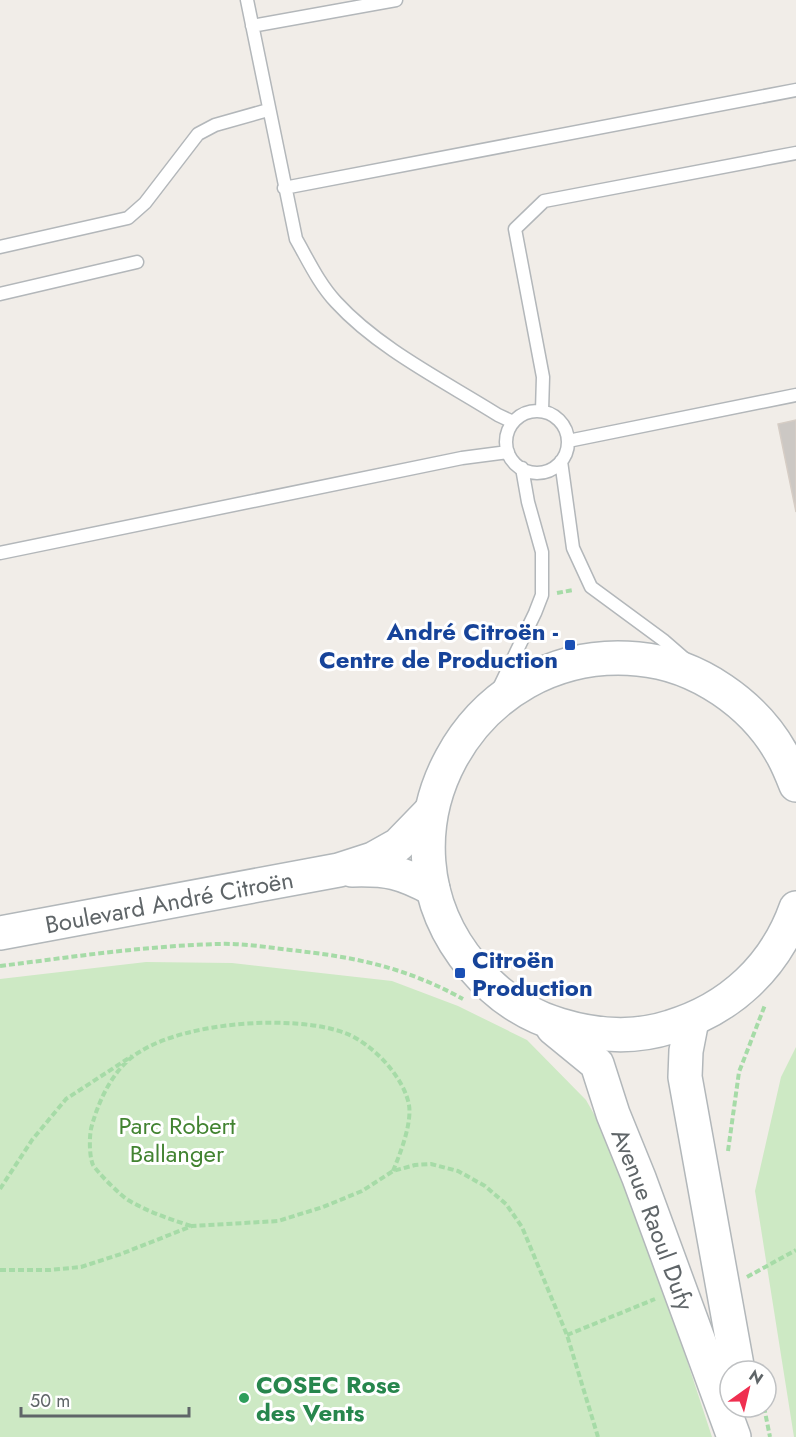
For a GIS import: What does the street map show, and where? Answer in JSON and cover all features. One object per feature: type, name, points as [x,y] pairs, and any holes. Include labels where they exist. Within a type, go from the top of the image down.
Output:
[{"type":"main road","points":[[796,785],[789,758],[753,715],[714,684],[678,667],[639,658],[599,658],[560,666],[523,682],[491,706],[463,736],[443,772],[432,811],[428,850],[433,889],[444,923],[462,954],[485,981],[513,1004],[545,1021],[581,1032],[619,1036],[656,1032],[692,1020],[723,1004],[749,982],[772,956],[789,927],[796,908]]},
{"type":"main road","name":"Boulevard André Citroën","points":[[0,933],[339,870],[373,860],[398,845],[432,811]]},
{"type":"main road","name":"Boulevard André Citroën","points":[[339,870],[380,869],[407,875],[433,889]]},
{"type":"main road","name":"Avenue Raoul Dufy","points":[[692,1020],[686,1050],[685,1077],[736,1359]]},
{"type":"main road","name":"Avenue Raoul Dufy","points":[[545,1021],[597,1064],[613,1114],[639,1178],[734,1437]]},
{"type":"main road","points":[[746,1419],[749,1437]]},
{"type":"lane","points":[[247,0],[296,239],[315,273],[341,307],[361,327],[386,345],[513,422]]},
{"type":"lane","points":[[252,26],[396,0]]},
{"type":"lane","points":[[284,188],[796,90]]},
{"type":"lane","points":[[0,246],[128,218],[145,203],[198,134],[215,124],[268,110]]},
{"type":"lane","points":[[542,411],[543,377],[515,229],[544,201],[796,153]]},
{"type":"lane","points":[[0,294],[137,262]]},
{"type":"lane","points":[[568,441],[796,395]]},
{"type":"lane","points":[[531,411],[542,411],[552,414],[561,421],[568,441],[567,452],[561,461],[547,471],[539,472],[522,468],[514,461],[508,452],[506,442],[513,422],[531,411]]},
{"type":"lane","points":[[0,553],[462,458],[508,452]]},
{"type":"lane","points":[[561,461],[573,548],[591,587],[663,640],[714,684]]},
{"type":"lane","points":[[491,706],[542,595],[542,552],[528,502],[522,468]]},
{"type":"path","points":[[542,595],[591,587]]},
{"type":"path","points":[[0,966],[141,948],[231,945],[339,956],[390,967],[433,982],[464,999]]},
{"type":"path","points":[[728,1146],[739,1072],[762,1009]]},
{"type":"path","points":[[0,1189],[32,1140],[66,1099],[141,1051],[171,1038],[216,1026],[265,1022],[307,1024],[346,1033],[377,1054],[398,1077],[409,1106],[404,1144],[393,1171]]},
{"type":"path","points":[[141,1051],[116,1074],[99,1100],[89,1134],[93,1164],[126,1199],[155,1213],[192,1226]]},
{"type":"path","points":[[0,1270],[50,1270],[81,1267],[192,1226],[278,1221],[323,1207],[362,1191],[393,1171],[415,1165],[431,1164],[458,1171],[485,1186],[506,1204],[522,1227],[567,1335],[598,1437]]},
{"type":"path","points":[[743,1280],[796,1250]]},
{"type":"path","points":[[567,1335],[665,1294]]},
{"type":"path","points":[[766,1419],[770,1437]]},
{"type":"green space","name":"Parc Robert Ballanger","points":[[146,962],[232,963],[392,981],[458,1006],[527,1040],[586,1100],[623,1165],[712,1437],[0,1437],[0,979]]},
{"type":"green space","points":[[796,1047],[796,1437],[794,1437],[755,1191],[781,1077]]},
{"type":"building","points":[[796,420],[796,512],[778,424]]},
{"type":"place","name":"André Citroën - Centre de Production","points":[[570,645]]},
{"type":"place","name":"Citroën Production","points":[[460,973]]},
{"type":"place","name":"COSEC Rose des Vents","points":[[244,1398]]}]
